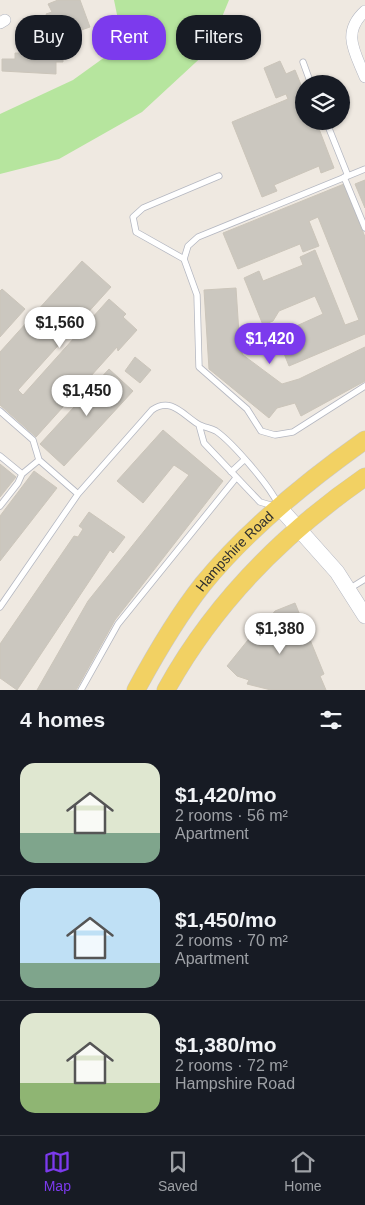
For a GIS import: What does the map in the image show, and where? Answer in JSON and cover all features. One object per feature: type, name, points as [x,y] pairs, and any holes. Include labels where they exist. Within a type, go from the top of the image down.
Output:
[{"type":"main road","name":"Hampshire Road","points":[[136,690],[154,657],[203,585],[232,552],[280,508],[365,440]]},
{"type":"main road","name":"Hampshire Road","points":[[166,690],[219,611],[253,571],[299,528],[365,477]]},
{"type":"street","points":[[365,11],[357,18],[351,34],[352,43],[365,77]]},
{"type":"street","points":[[280,508],[337,572],[365,616]]},
{"type":"lane","points":[[303,62],[308,75]]},
{"type":"lane","points":[[329,130],[365,228]]},
{"type":"lane","points":[[365,169],[198,237],[188,246],[184,259],[198,296],[199,367],[247,409],[261,431],[275,435],[292,432],[365,386]]},
{"type":"lane","points":[[184,259],[136,232],[133,217],[143,208],[219,176]]},
{"type":"lane","points":[[0,606],[78,494],[152,410],[158,406],[167,404],[177,408],[199,425],[215,431],[272,490],[280,508]]},
{"type":"lane","points":[[0,411],[33,440],[39,460],[78,494]]},
{"type":"lane","points":[[199,425],[204,443],[236,478],[260,502],[280,508]]},
{"type":"lane","points":[[0,456],[22,474]]},
{"type":"lane","points":[[0,506],[18,483],[22,474],[39,460]]},
{"type":"lane","points":[[231,472],[244,460]]},
{"type":"lane","points":[[81,690],[118,624],[236,478]]},
{"type":"lane","points":[[349,589],[365,579]]},
{"type":"green space","points":[[114,0],[229,0],[223,15],[176,15],[176,60],[198,60],[142,112],[59,159],[0,174],[0,114],[73,80],[101,60],[166,60],[166,15],[117,15]]},
{"type":"building","points":[[58,0],[80,0],[90,27],[82,30],[82,15],[46,15],[52,12],[48,4]]},
{"type":"building","points":[[2,59],[63,60],[63,62],[56,62],[56,74],[2,71]]},
{"type":"building","points":[[280,61],[286,74],[295,70],[297,75],[295,75],[295,130],[319,130],[334,168],[321,173],[319,166],[274,185],[277,191],[262,197],[232,122],[288,99],[286,94],[276,98],[264,68]]},
{"type":"building","points":[[365,180],[365,208],[355,184]]},
{"type":"building","points":[[344,184],[365,237],[365,334],[289,366],[283,351],[270,357],[263,341],[323,314],[315,296],[279,311],[273,321],[263,325],[244,278],[259,271],[263,281],[303,265],[300,257],[315,250],[345,325],[359,320],[318,217],[309,221],[319,246],[303,252],[300,244],[238,269],[223,233]]},
{"type":"building","points":[[82,261],[111,287],[18,390],[23,395],[109,299],[126,314],[123,317],[137,330],[118,351],[117,347],[36,437],[0,405],[0,352]]},
{"type":"building","points":[[236,288],[240,349],[243,355],[282,384],[299,379],[365,347],[365,381],[301,416],[295,403],[277,408],[269,418],[209,369],[204,290]]},
{"type":"building","points":[[2,289],[25,309],[0,337],[0,291]]},
{"type":"building","points":[[135,357],[151,370],[140,383],[125,371]]},
{"type":"building","points":[[109,369],[133,391],[64,466],[40,444]]},
{"type":"building","points":[[163,430],[223,481],[115,620],[76,690],[37,690],[88,601],[189,475],[174,465],[143,503],[117,481]]},
{"type":"building","points":[[0,464],[16,477],[0,497]]},
{"type":"building","points":[[34,471],[57,488],[0,561],[0,516]]},
{"type":"building","points":[[89,512],[125,537],[113,553],[110,550],[17,690],[0,678],[0,644],[74,536],[78,537],[83,529],[79,526]]},
{"type":"building","points":[[295,603],[324,674],[320,676],[326,690],[271,690],[247,684],[249,680],[237,676],[227,666],[269,614],[271,616],[275,611]]}]
